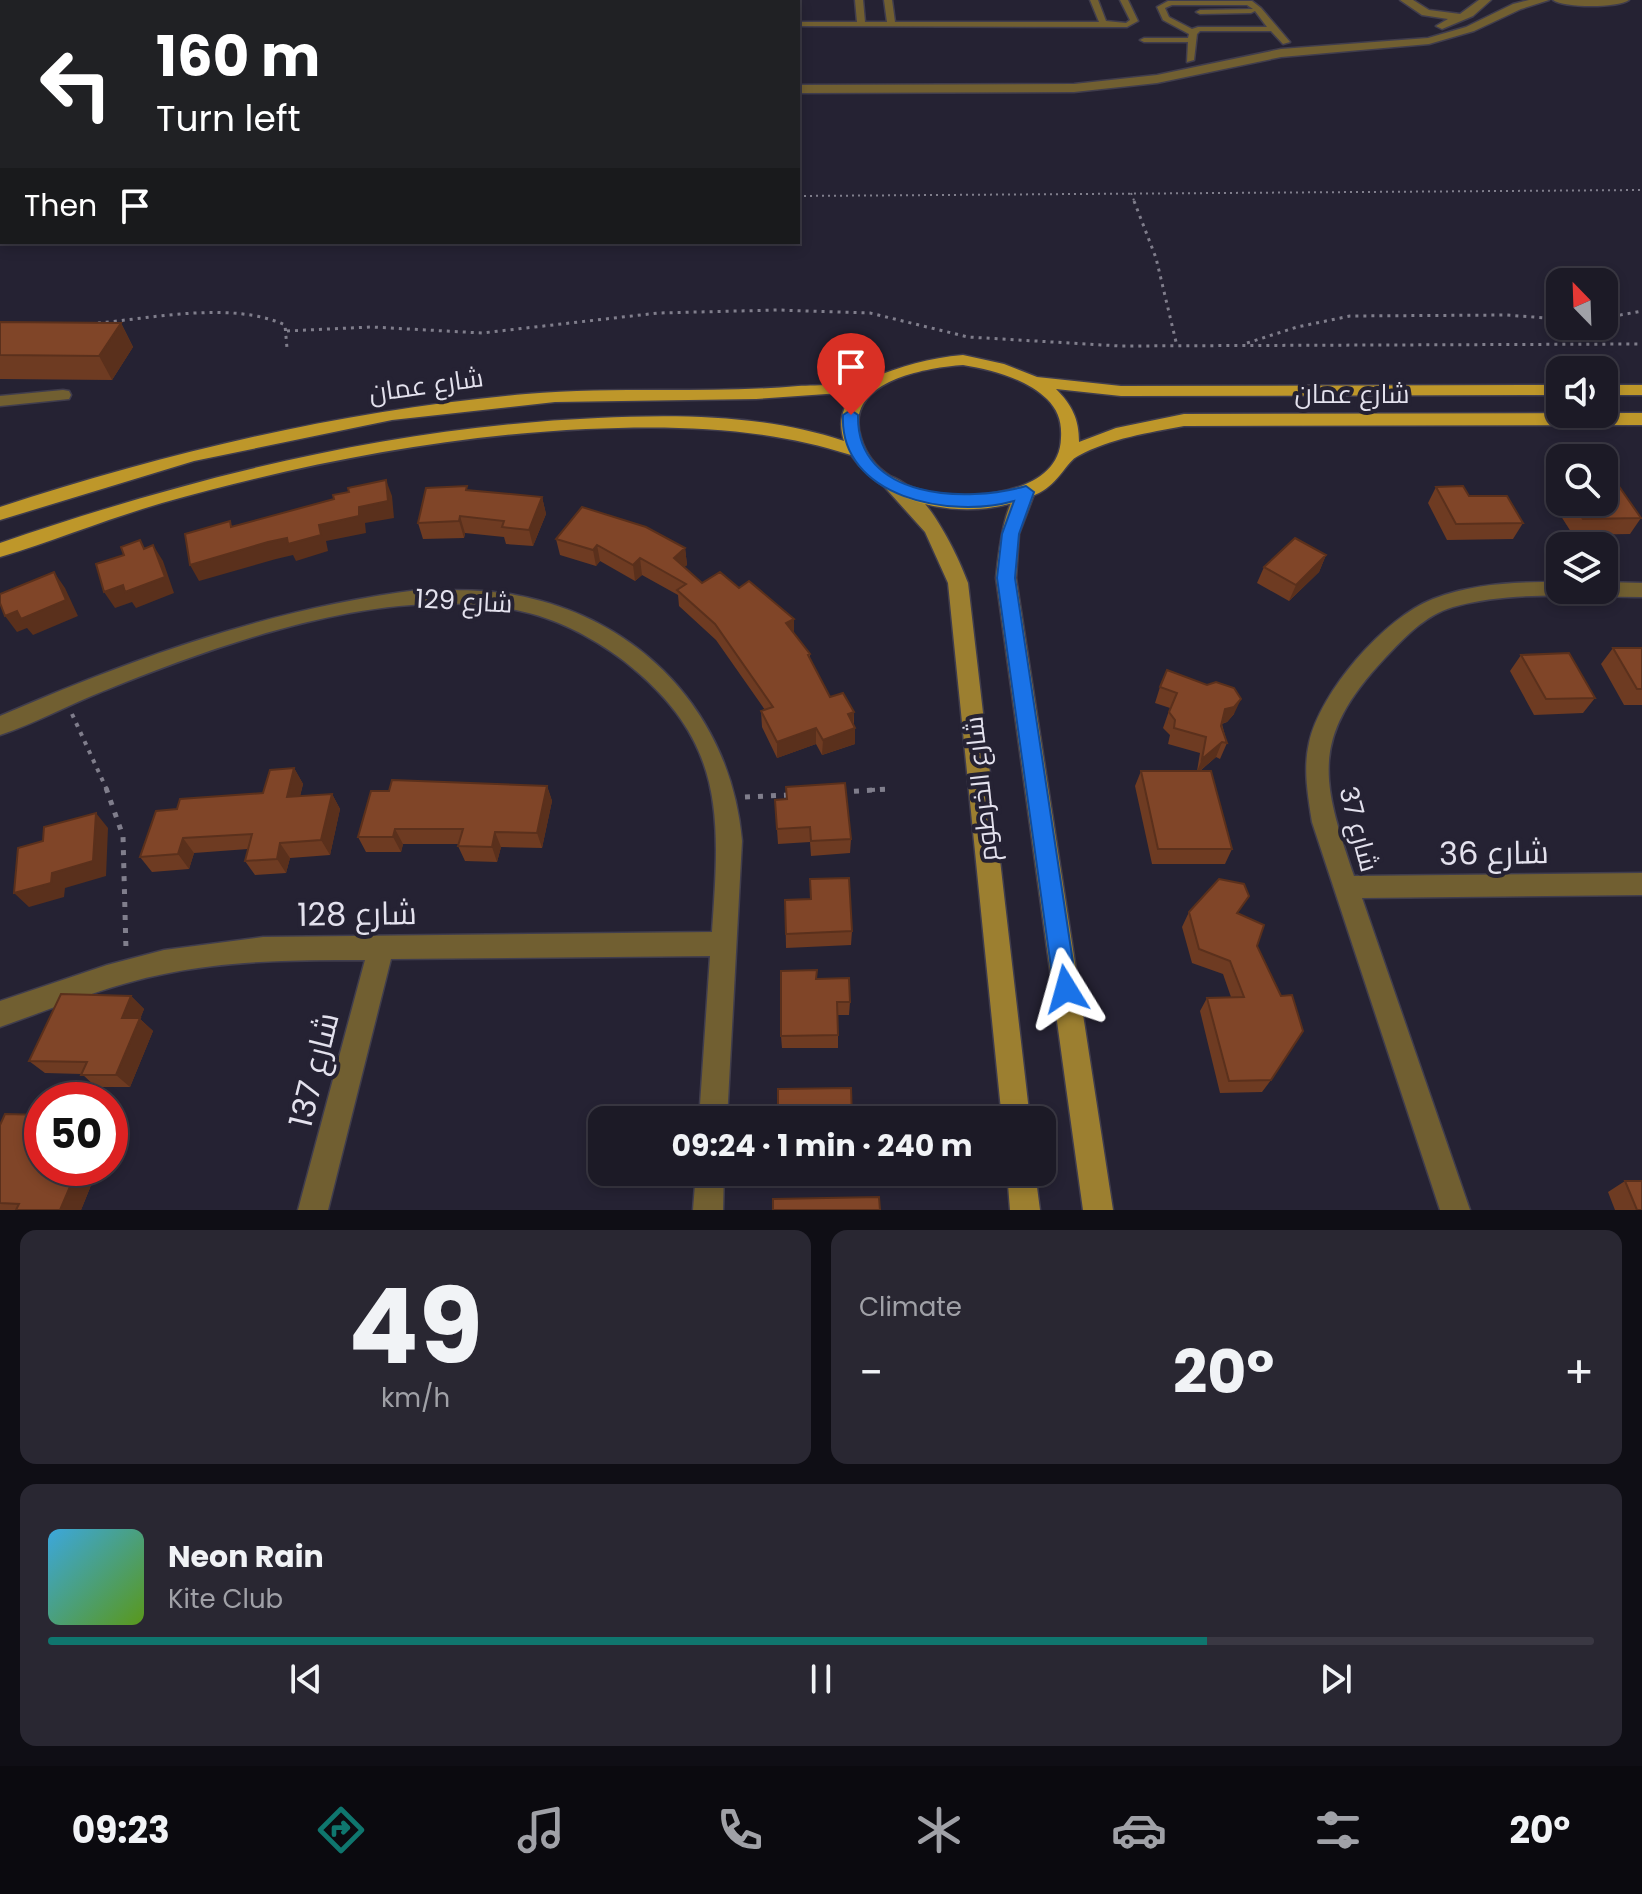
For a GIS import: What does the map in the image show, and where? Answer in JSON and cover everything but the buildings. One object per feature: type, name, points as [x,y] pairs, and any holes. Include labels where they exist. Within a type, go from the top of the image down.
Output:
[{"type":"main road","points":[[963,360],[1002,368],[1036,382],[1057,401],[1070,423],[1068,453],[1059,468],[1045,481],[1026,492],[1000,499],[956,501],[913,493],[889,482],[870,468],[856,451],[850,433],[851,415],[858,399],[871,385],[890,373],[912,365],[963,360]]},
{"type":"main road","name":"شارع عمان","points":[[1036,382],[1121,391],[1546,390]]},
{"type":"main road","name":"شارع عمان","points":[[0,514],[108,478],[215,449],[319,426],[424,410],[580,395],[759,394],[871,385]]},
{"type":"main road","points":[[1618,390],[1642,390]]},
{"type":"main road","name":"شارع عمان","points":[[1068,453],[1116,434],[1184,420],[1642,419]]},
{"type":"main road","name":"شارع عمان","points":[[0,550],[110,511],[238,474],[334,452],[454,434],[590,423],[717,423],[804,434],[856,451]]},
{"type":"main road","name":"شارع الخرطوم","points":[[889,482],[919,509],[932,527],[952,563],[958,583],[1014,1106]]},
{"type":"main road","name":"شارع الخرطوم","points":[[1026,492],[1010,534],[1006,578],[1098,1210]]},
{"type":"main road","points":[[1022,1186],[1025,1210]]},
{"type":"street","points":[[1402,0],[1426,13],[1464,17]]},
{"type":"street","points":[[1402,0],[1413,15],[1415,27]]},
{"type":"street","points":[[800,80],[1069,78],[1131,73],[1286,42],[1415,27],[1464,17],[1486,0]]},
{"type":"street","points":[[800,89],[1116,85],[1263,55],[1429,41],[1470,29],[1517,6],[1544,0]]},
{"type":"street","points":[[1558,0],[1624,0]]},
{"type":"street","points":[[2,402],[63,395]]},
{"type":"street","name":"شارع 37","points":[[1455,1210],[1346,887],[1318,794],[1319,743],[1324,725],[1340,693],[1403,626],[1431,607],[1467,596],[1514,591],[1642,590]]},
{"type":"street","name":"شارع 129","points":[[0,726],[172,655],[369,602],[431,595],[493,598],[534,607],[571,620],[616,643],[661,681],[696,724],[714,758],[727,799],[730,841],[714,1106]]},
{"type":"street","name":"شارع 36","points":[[1346,887],[1642,884]]},
{"type":"street","name":"شارع 128","points":[[0,1014],[126,972],[164,962],[239,951],[724,944]]},
{"type":"street","name":"شارع 137","points":[[313,1210],[381,948]]},
{"type":"street","points":[[708,1210],[709,1186]]},
{"type":"lane","points":[[859,0],[861,24]]},
{"type":"lane","points":[[888,0],[891,24]]},
{"type":"lane","points":[[1094,0],[1105,24]]},
{"type":"lane","points":[[800,24],[1127,25],[1134,23],[1124,0]]},
{"type":"lane","points":[[1193,3],[1204,25]]},
{"type":"lane","points":[[1193,37],[1184,26],[1166,18],[1161,8],[1167,4],[1193,3],[1268,25]]},
{"type":"lane","points":[[1190,60],[1193,37],[1204,25],[1249,3],[1260,11],[1268,25],[1286,42]]},
{"type":"lane","points":[[1197,12],[1230,12]]},
{"type":"lane","points":[[1204,25],[1268,25]]},
{"type":"lane","points":[[1144,40],[1193,37]]},
{"type":"path","points":[[800,196],[1642,190]]},
{"type":"path","points":[[1131,193],[1156,258],[1177,346]]},
{"type":"path","points":[[92,324],[250,315],[271,317],[287,331],[372,327],[482,333],[658,313],[802,310],[870,313],[906,325],[968,337],[1120,346],[1642,344]]},
{"type":"path","points":[[1618,315],[1642,311]]},
{"type":"path","points":[[1241,346],[1297,327],[1350,316],[1506,315],[1546,318]]},
{"type":"path","points":[[287,331],[287,348]]},
{"type":"path","points":[[64,697],[117,813],[123,836],[126,972]]},
{"type":"path","points":[[831,792],[890,789]]},
{"type":"path","points":[[727,799],[801,794]]},
{"type":"route","points":[[851,415],[850,433],[856,451],[870,468],[889,482],[913,493],[942,500],[971,502],[1026,492],[1015,514],[1010,534],[1006,578],[1066,989]]}]
